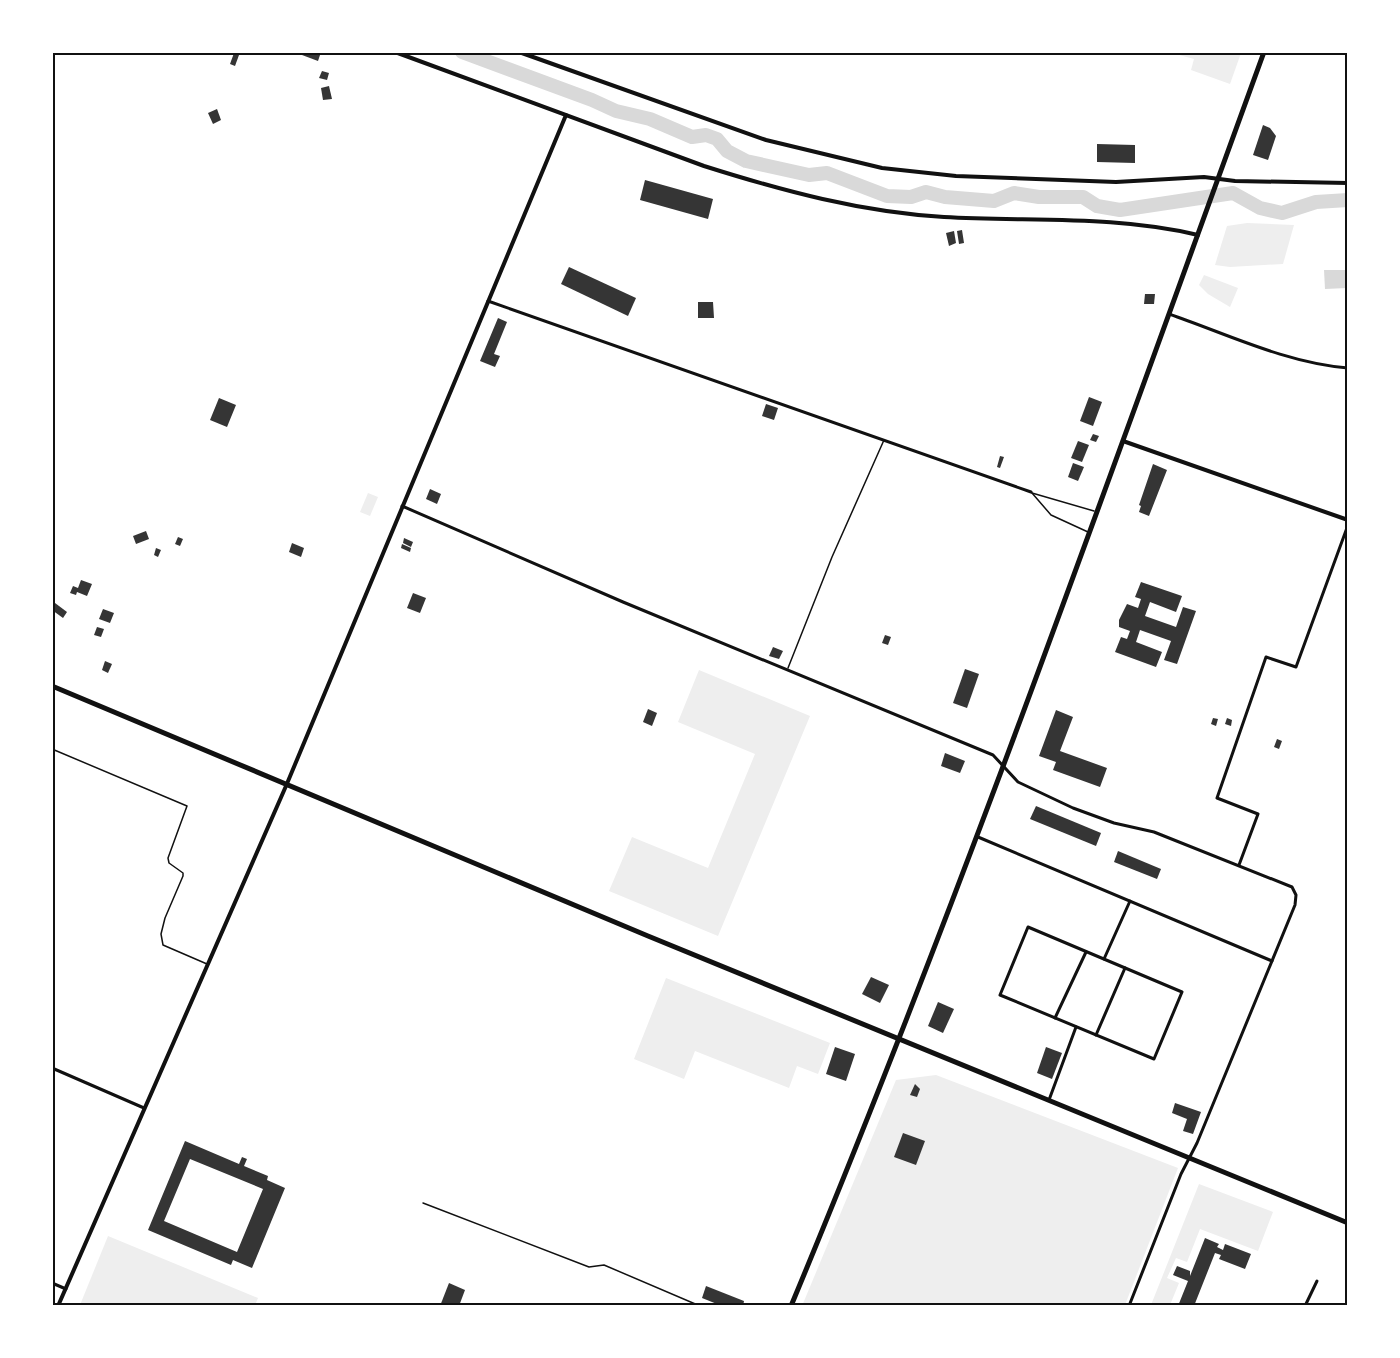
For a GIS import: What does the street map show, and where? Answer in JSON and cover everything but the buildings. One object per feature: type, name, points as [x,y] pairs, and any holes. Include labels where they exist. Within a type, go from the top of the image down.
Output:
[{"type":"main road","points":[[792,1305],[978,837],[1264,52]]},
{"type":"main road","points":[[52,686],[286,786],[898,1040],[1347,1223]]},
{"type":"street","points":[[395,52],[754,182],[856,207],[942,217],[1132,222],[1198,235]]},
{"type":"street","points":[[519,52],[533,55],[766,140],[882,168],[956,176],[1116,182],[1204,177],[1347,183]]},
{"type":"street","points":[[58,1305],[286,786],[566,115]]},
{"type":"street","points":[[488,301],[1031,492]]},
{"type":"street","points":[[1169,314],[1283,355],[1326,366],[1347,368]]},
{"type":"street","points":[[1123,441],[1347,520]]},
{"type":"street","points":[[401,506],[569,579],[993,754],[1018,782],[1073,808],[1114,823],[1154,832],[1289,885],[1295,891],[1295,905],[1129,1305]]},
{"type":"street","points":[[1239,865],[1258,814],[1216,798],[1266,657],[1296,667],[1347,525]]},
{"type":"street","points":[[978,837],[1272,961]]},
{"type":"street","points":[[1104,959],[1130,901]]},
{"type":"street","points":[[1028,927],[1104,959],[1182,992],[1154,1059],[1000,995],[1028,927]]},
{"type":"street","points":[[1055,1018],[1086,952]]},
{"type":"street","points":[[1096,1035],[1125,968]]},
{"type":"street","points":[[1049,1100],[1076,1027]]},
{"type":"street","points":[[52,1068],[145,1108]]},
{"type":"street","points":[[1305,1305],[1317,1281]]},
{"type":"street","points":[[52,1283],[66,1288]]},
{"type":"lane","points":[[788,669],[832,557],[884,440]]},
{"type":"lane","points":[[1031,492],[1098,512]]},
{"type":"lane","points":[[1031,492],[1051,515],[1089,533]]},
{"type":"lane","points":[[52,749],[187,807],[168,858],[169,863],[180,870],[183,876],[161,934],[163,945],[208,964]]},
{"type":"lane","points":[[423,1203],[589,1266],[604,1265],[700,1305]]},
{"type":"shaded area","points":[[1172,53],[1241,53],[1230,84],[1191,70],[1194,59]]},
{"type":"shaded area","points":[[1247,223],[1294,225],[1283,264],[1230,267],[1215,265],[1227,226]]},
{"type":"shaded area","points":[[1324,270],[1347,270],[1347,288],[1325,289]]},
{"type":"shaded area","points":[[1204,275],[1238,288],[1230,307],[1208,294],[1199,285]]},
{"type":"shaded area","points":[[368,493],[378,497],[370,516],[360,512]]},
{"type":"shaded area","points":[[699,670],[810,716],[718,936],[609,891],[632,837],[708,868],[755,754],[678,722]]},
{"type":"shaded area","points":[[666,978],[830,1043],[818,1074],[797,1066],[789,1088],[695,1051],[684,1079],[634,1059]]},
{"type":"shaded area","points":[[936,1075],[1178,1168],[1125,1305],[802,1306],[896,1080]]},
{"type":"shaded area","points":[[1199,1184],[1273,1212],[1258,1251],[1200,1229],[1187,1262],[1176,1258],[1167,1278],[1179,1283],[1170,1305],[1151,1305]]},
{"type":"shaded area","points":[[108,1236],[258,1298],[255,1305],[80,1305]]},
{"type":"waterway","points":[[462,52],[616,111],[650,119],[692,137],[706,135],[717,139],[727,151],[746,161],[809,175],[827,173],[887,196],[911,197],[926,192],[945,197],[994,201],[1014,193],[1039,197],[1083,197],[1097,206],[1120,210],[1233,193],[1260,208],[1282,213],[1316,202],[1348,200]]}]
